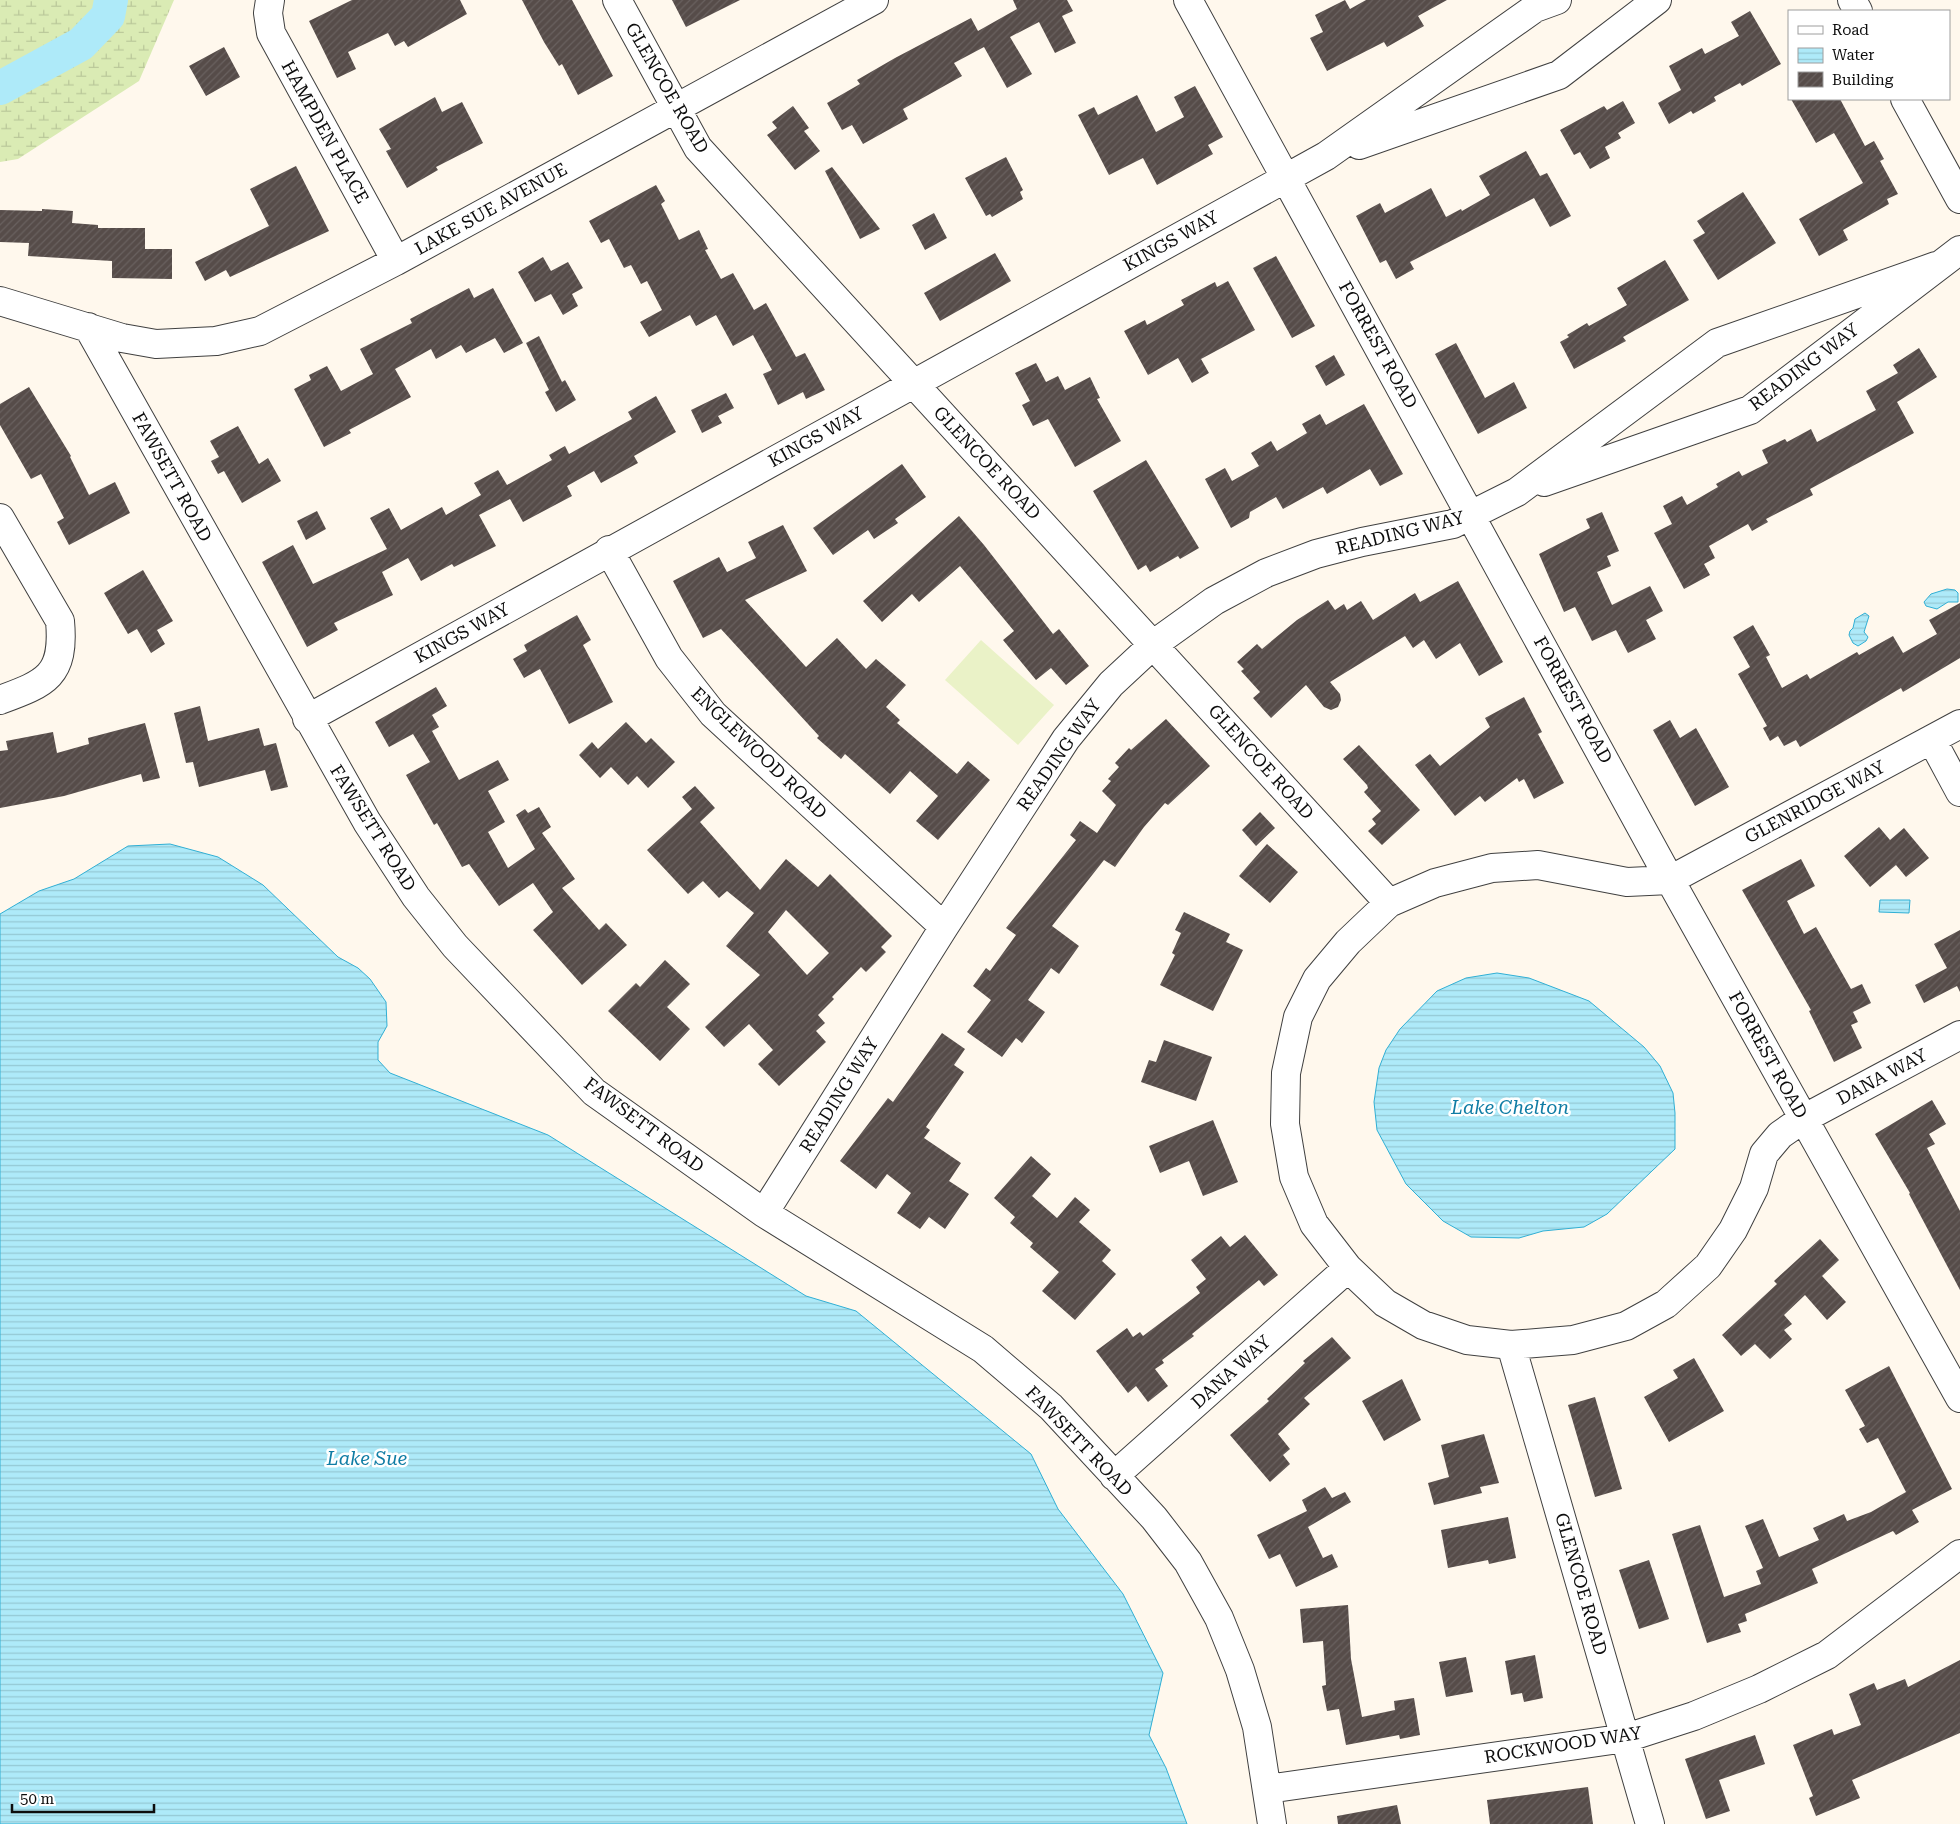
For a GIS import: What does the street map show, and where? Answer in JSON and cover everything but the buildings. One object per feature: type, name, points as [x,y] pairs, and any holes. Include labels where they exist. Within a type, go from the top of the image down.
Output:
[{"type":"street","name":"HAMPDEN PLACE","points":[[270,0],[268,13],[270,33],[396,261]]},
{"type":"street","name":"GLENCOE ROAD","points":[[617,0],[698,148],[1154,644],[1389,903]]},
{"type":"street","name":"LAKE SUE AVENUE","points":[[0,301],[122,338],[156,344],[186,344],[239,337],[278,323],[396,261],[874,0]]},
{"type":"street","name":"FORREST ROAD","points":[[1188,0],[1670,880],[1960,1398]]},
{"type":"street","name":"KINGS WAY","points":[[307,719],[609,550],[1326,156],[1535,8],[1557,0]]},
{"type":"street","name":"KINGS WAY","points":[[1326,156],[1559,75],[1657,0]]},
{"type":"street","points":[[1906,100],[1960,199]]},
{"type":"street","name":"READING WAY","points":[[1517,492],[1750,410],[1936,266],[1960,250]]},
{"type":"street","name":"READING WAY","points":[[764,1213],[944,927],[1066,739],[1111,684],[1154,644],[1214,601],[1266,573],[1316,554],[1362,542],[1454,524],[1517,492],[1717,343],[1936,266]]},
{"type":"street","name":"FAWSETT ROAD","points":[[88,328],[366,822],[416,897],[455,946],[594,1092],[764,1213],[983,1348],[1051,1407],[1154,1518],[1188,1562],[1219,1618],[1240,1670],[1257,1727],[1268,1788],[1272,1824]]},
{"type":"street","points":[[0,518],[60,621],[62,638],[60,660],[49,676],[35,687],[0,700]]},
{"type":"street","name":"ENGLEWOOD ROAD","points":[[609,550],[669,658],[713,714],[944,927]]},
{"type":"street","name":"GLENRIDGE WAY","points":[[1670,880],[1960,724]]},
{"type":"street","points":[[1932,740],[1960,792]]},
{"type":"street","points":[[1389,903],[1436,883],[1492,868],[1538,865],[1627,882],[1670,880]]},
{"type":"street","name":"DANA WAY","points":[[1389,903],[1348,942],[1317,978],[1298,1017],[1286,1073],[1285,1124],[1294,1177],[1314,1224],[1348,1268],[1385,1302],[1423,1325],[1468,1340],[1511,1345],[1572,1340],[1626,1326],[1666,1304],[1708,1266],[1733,1230],[1754,1188],[1764,1154],[1780,1136],[1803,1119],[1960,1035]]},
{"type":"street","name":"DANA WAY","points":[[1114,1476],[1348,1268]]},
{"type":"street","name":"GLENCOE ROAD","points":[[1511,1345],[1650,1824]]},
{"type":"street","name":"ROCKWOOD WAY","points":[[1268,1788],[1626,1738],[1694,1716],[1759,1689],[1827,1654],[1960,1554]]},
{"type":"green space","points":[[0,0],[174,0],[139,81],[18,159],[0,162]]},
{"type":"green space","points":[[981,640],[1054,705],[1018,745],[945,680]]},
{"type":"water","points":[[1947,589],[1955,590],[1958,593],[1958,602],[1948,602],[1937,609],[1926,606],[1924,602],[1931,594]]},
{"type":"water","points":[[1865,613],[1869,616],[1864,632],[1868,637],[1866,641],[1858,646],[1853,643],[1849,635],[1855,619]]},
{"type":"water","name":"Lake Sue","points":[[170,844],[218,857],[263,885],[338,957],[358,968],[370,979],[386,1002],[387,1026],[378,1042],[378,1060],[390,1073],[548,1135],[806,1296],[856,1311],[1031,1454],[1058,1509],[1123,1594],[1163,1673],[1149,1735],[1166,1768],[1187,1824],[0,1824],[0,914],[39,891],[74,879],[128,846]]},
{"type":"water","points":[[1880,900],[1910,900],[1909,913],[1879,912]]},
{"type":"water","name":"Lake Chelton","points":[[1497,973],[1529,978],[1589,1001],[1644,1047],[1660,1066],[1673,1093],[1675,1149],[1607,1214],[1584,1227],[1543,1231],[1519,1238],[1471,1237],[1443,1221],[1406,1184],[1377,1130],[1374,1102],[1379,1068],[1386,1050],[1400,1029],[1437,991],[1466,978]]},
{"type":"waterway","points":[[0,88],[81,44],[108,16],[111,0]]}]
